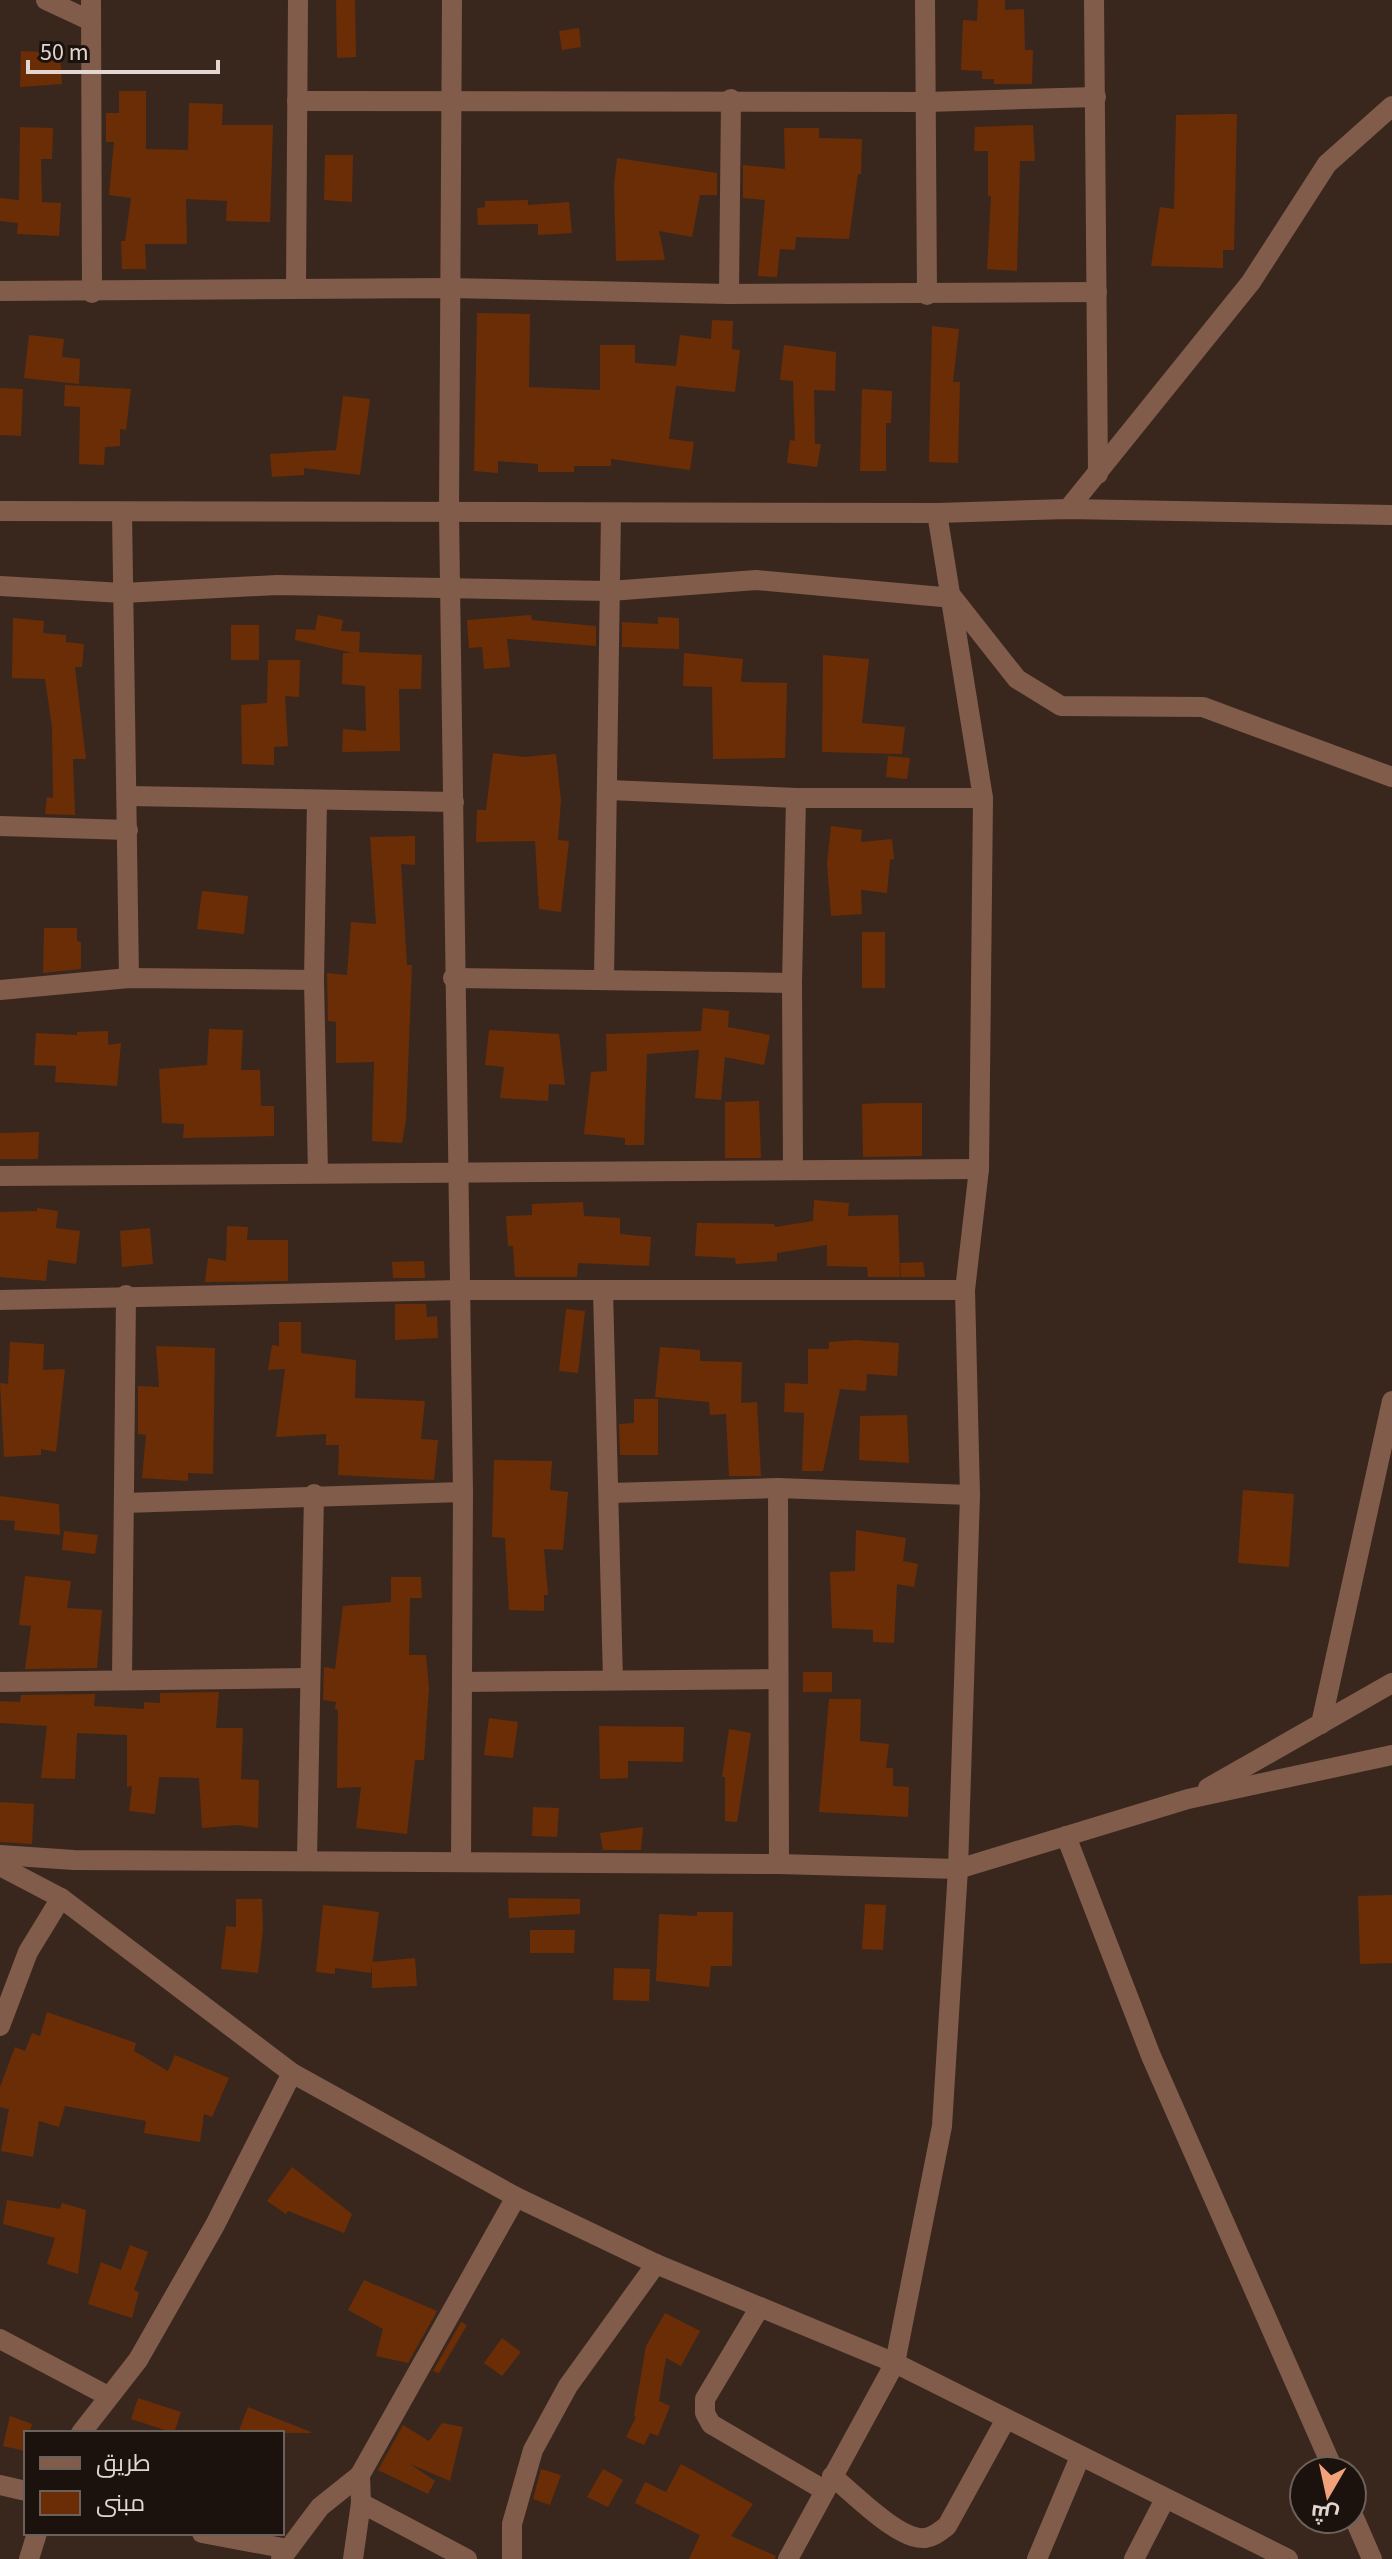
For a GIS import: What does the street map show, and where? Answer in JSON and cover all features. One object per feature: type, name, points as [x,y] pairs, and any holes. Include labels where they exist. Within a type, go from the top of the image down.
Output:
[{"type":"street","points":[[46,0],[91,10],[92,293]]},
{"type":"street","points":[[296,289],[298,0]]},
{"type":"street","points":[[452,0],[449,514],[454,802],[453,978],[463,1492],[461,1862]]},
{"type":"street","points":[[925,0],[927,295]]},
{"type":"street","points":[[1094,0],[1098,474]]},
{"type":"street","points":[[297,101],[452,103],[731,99],[927,102],[1096,97]]},
{"type":"street","points":[[729,294],[731,99]]},
{"type":"street","points":[[1068,509],[1251,282],[1327,164],[1392,106]]},
{"type":"street","points":[[0,291],[92,293],[449,288],[729,294],[1097,292]]},
{"type":"street","points":[[0,511],[449,514],[937,513],[1068,509],[1392,515]]},
{"type":"street","points":[[122,512],[129,978]]},
{"type":"street","points":[[604,979],[611,513]]},
{"type":"street","points":[[788,2559],[895,2363],[942,2126],[958,1869],[970,1495],[965,1290],[979,1169],[983,798],[937,513]]},
{"type":"street","points":[[0,586],[123,593],[277,585],[610,591],[756,580],[953,598],[1017,679],[1061,706],[1203,707],[1392,777]]},
{"type":"street","points":[[609,790],[796,798],[983,798]]},
{"type":"street","points":[[128,796],[454,802]]},
{"type":"street","points":[[793,1170],[792,983],[796,798]]},
{"type":"street","points":[[317,800],[314,980],[318,1173]]},
{"type":"street","points":[[0,826],[128,830]]},
{"type":"street","points":[[0,990],[129,978],[314,980]]},
{"type":"street","points":[[453,978],[792,983]]},
{"type":"street","points":[[0,1176],[979,1169]]},
{"type":"street","points":[[0,1300],[460,1290],[965,1290]]},
{"type":"street","points":[[603,1290],[613,1680]]},
{"type":"street","points":[[122,1679],[126,1295]]},
{"type":"street","points":[[1321,1724],[1392,1401]]},
{"type":"street","points":[[610,1493],[778,1488],[970,1495]]},
{"type":"street","points":[[778,1488],[779,1864]]},
{"type":"street","points":[[124,1503],[314,1494],[463,1492]]},
{"type":"street","points":[[307,1860],[307,1678],[314,1494]]},
{"type":"street","points":[[0,1682],[307,1678]]},
{"type":"street","points":[[464,1682],[778,1679]]},
{"type":"street","points":[[1188,1799],[1392,1683]]},
{"type":"street","points":[[0,1855],[74,1860],[779,1864],[958,1869],[1188,1799],[1392,1755]]},
{"type":"street","points":[[1066,1836],[1151,2056],[1327,2455]]},
{"type":"street","points":[[0,1866],[61,1898],[292,2073],[516,2197],[656,2264],[895,2363],[1288,2559]]},
{"type":"street","points":[[0,2026],[28,1952],[61,1898]]},
{"type":"street","points":[[82,2431],[146,2347],[215,2225],[292,2073]]},
{"type":"street","points":[[210,2535],[285,2554],[320,2507],[360,2475],[516,2197]]},
{"type":"street","points":[[512,2559],[512,2524],[533,2450],[568,2386],[656,2264]]},
{"type":"street","points":[[760,2307],[705,2399],[705,2413],[711,2424],[828,2483],[892,2527],[922,2538],[934,2536],[947,2526],[1006,2419]]},
{"type":"street","points":[[0,2339],[108,2396]]},
{"type":"street","points":[[1037,2559],[1080,2457]]},
{"type":"street","points":[[353,2559],[361,2503],[360,2475]]},
{"type":"street","points":[[0,2485],[24,2491]]},
{"type":"street","points":[[1134,2559],[1165,2499]]},
{"type":"street","points":[[361,2503],[467,2559]]},
{"type":"street","points":[[29,2559],[36,2535]]},
{"type":"street","points":[[1362,2535],[1372,2559]]},
{"type":"building","points":[[336,0],[355,0],[356,57],[337,58]]},
{"type":"building","points":[[978,0],[1005,0],[1005,10],[1024,9],[1025,50],[1033,50],[1032,84],[994,84],[994,79],[982,79],[982,71],[961,70],[963,20],[977,21]]},
{"type":"building","points":[[579,28],[581,47],[562,50],[559,31]]},
{"type":"building","points":[[21,51],[60,53],[62,84],[20,87]]},
{"type":"building","points":[[119,91],[146,91],[146,149],[188,150],[189,103],[223,104],[222,125],[273,125],[270,222],[226,221],[227,201],[186,199],[187,244],[145,244],[146,269],[122,269],[121,241],[125,241],[131,198],[109,195],[114,142],[106,142],[106,113],[119,113]]},
{"type":"building","points":[[1237,114],[1234,250],[1223,250],[1223,268],[1151,266],[1160,207],[1174,209],[1176,115]]},
{"type":"building","points":[[1033,125],[1035,161],[1020,161],[1017,271],[987,269],[991,196],[988,196],[988,151],[974,151],[975,127]]},
{"type":"building","points":[[20,127],[53,128],[52,159],[41,159],[42,202],[61,203],[59,236],[17,234],[18,223],[0,221],[0,198],[19,200]]},
{"type":"building","points":[[784,128],[819,128],[819,138],[862,139],[861,174],[858,174],[849,239],[796,237],[795,250],[780,249],[777,277],[758,276],[765,200],[743,198],[743,165],[785,169]]},
{"type":"building","points":[[325,155],[353,155],[352,202],[324,200]]},
{"type":"building","points":[[617,158],[717,173],[717,195],[700,195],[692,237],[659,231],[665,260],[616,261],[614,185]]},
{"type":"building","points":[[528,200],[528,205],[569,202],[572,233],[538,235],[538,224],[478,225],[477,208],[485,207],[485,201]]},
{"type":"building","points":[[477,313],[530,314],[529,387],[600,390],[600,345],[635,345],[635,363],[676,366],[680,335],[711,339],[712,320],[733,321],[732,349],[740,350],[735,392],[676,386],[669,439],[694,442],[690,470],[611,459],[611,466],[574,466],[574,472],[538,472],[538,464],[498,461],[498,473],[474,471]]},
{"type":"building","points":[[932,326],[959,329],[953,382],[960,382],[958,463],[929,462]]},
{"type":"building","points":[[29,335],[64,339],[62,357],[80,359],[79,384],[24,378]]},
{"type":"building","points":[[784,345],[836,352],[835,391],[814,390],[815,444],[821,444],[817,467],[787,463],[790,440],[795,441],[793,381],[780,380]]},
{"type":"building","points":[[65,385],[131,389],[126,430],[120,429],[120,446],[105,447],[104,465],[79,464],[80,407],[64,406]]},
{"type":"building","points":[[0,388],[23,389],[21,436],[0,435]]},
{"type":"building","points":[[862,389],[892,391],[891,423],[886,423],[886,471],[860,471]]},
{"type":"building","points":[[343,396],[370,399],[360,475],[304,468],[304,475],[272,477],[270,454],[336,450]]},
{"type":"building","points":[[318,615],[343,620],[341,631],[360,632],[359,652],[422,655],[421,689],[399,689],[400,751],[342,752],[343,729],[366,731],[365,686],[342,684],[343,653],[353,653],[295,640],[296,629],[315,630]]},
{"type":"building","points":[[531,615],[532,620],[596,626],[596,646],[507,639],[510,667],[484,669],[482,647],[469,648],[467,620]]},
{"type":"building","points":[[658,617],[679,618],[679,649],[622,647],[622,622],[658,624]]},
{"type":"building","points":[[13,618],[44,621],[43,633],[66,635],[66,642],[84,644],[82,667],[75,667],[86,759],[73,759],[75,815],[45,814],[47,797],[53,798],[52,727],[45,679],[12,678]]},
{"type":"building","points":[[231,625],[259,625],[259,660],[231,660]]},
{"type":"building","points":[[684,653],[743,659],[741,682],[787,683],[785,758],[713,759],[712,687],[683,686]]},
{"type":"building","points":[[823,655],[869,659],[862,723],[905,727],[902,754],[822,752]]},
{"type":"building","points":[[268,660],[300,660],[299,697],[285,696],[288,746],[274,747],[274,765],[242,764],[241,705],[267,703]]},
{"type":"building","points":[[493,753],[524,757],[556,754],[561,800],[558,840],[569,841],[561,912],[539,909],[535,841],[476,842],[477,810],[486,810]]},
{"type":"building","points":[[888,756],[910,758],[907,779],[886,777]]},
{"type":"building","points":[[831,826],[862,830],[861,842],[892,839],[894,859],[890,860],[887,893],[861,890],[862,914],[831,916],[827,863]]},
{"type":"building","points":[[415,836],[415,865],[401,864],[407,965],[412,965],[406,1120],[402,1143],[372,1141],[374,1062],[336,1063],[336,1022],[328,1021],[327,973],[347,975],[351,922],[376,924],[370,837]]},
{"type":"building","points":[[202,891],[248,896],[244,934],[197,929]]},
{"type":"building","points":[[44,928],[77,928],[77,941],[81,942],[81,969],[43,973]]},
{"type":"building","points":[[862,932],[885,932],[885,988],[862,988]]},
{"type":"building","points":[[703,1008],[729,1011],[728,1027],[770,1035],[764,1065],[725,1057],[721,1100],[695,1098],[699,1050],[647,1054],[644,1145],[625,1145],[625,1138],[584,1134],[591,1072],[607,1071],[606,1034],[701,1031]]},
{"type":"building","points":[[209,1029],[243,1030],[241,1070],[260,1070],[261,1106],[274,1106],[274,1136],[183,1138],[184,1124],[162,1123],[159,1069],[207,1065]]},
{"type":"building","points":[[489,1030],[559,1034],[565,1085],[549,1084],[548,1101],[500,1098],[504,1067],[485,1065]]},
{"type":"building","points":[[108,1031],[108,1045],[121,1043],[117,1086],[55,1082],[56,1066],[34,1065],[36,1033],[77,1035],[77,1032]]},
{"type":"building","points":[[759,1101],[761,1158],[725,1158],[725,1102]]},
{"type":"building","points":[[922,1103],[922,1156],[863,1157],[862,1104]]},
{"type":"building","points":[[39,1132],[38,1159],[0,1159],[0,1133]]},
{"type":"building","points":[[814,1200],[849,1203],[848,1216],[898,1215],[900,1277],[868,1277],[867,1267],[827,1266],[827,1245],[777,1253],[777,1261],[736,1264],[735,1258],[695,1256],[697,1223],[774,1224],[775,1227],[813,1221]]},
{"type":"building","points":[[583,1202],[584,1216],[620,1218],[620,1234],[651,1237],[649,1266],[578,1263],[577,1277],[515,1277],[513,1246],[508,1246],[506,1216],[532,1215],[532,1204]]},
{"type":"building","points":[[37,1208],[58,1211],[56,1228],[80,1231],[76,1264],[48,1260],[46,1281],[0,1277],[0,1212],[37,1211]]},
{"type":"building","points":[[227,1226],[248,1227],[247,1240],[288,1240],[288,1281],[205,1282],[208,1258],[226,1261]]},
{"type":"building","points":[[150,1228],[153,1264],[122,1267],[120,1231]]},
{"type":"building","points":[[424,1261],[425,1278],[393,1278],[392,1262]]},
{"type":"building","points":[[923,1262],[925,1277],[901,1277],[900,1263]]},
{"type":"building","points":[[395,1304],[426,1304],[427,1317],[437,1316],[438,1338],[395,1340]]},
{"type":"building","points":[[566,1309],[585,1311],[578,1373],[559,1371]]},
{"type":"building","points":[[279,1322],[301,1322],[301,1353],[356,1360],[355,1398],[425,1401],[421,1439],[438,1440],[434,1480],[338,1475],[339,1445],[326,1445],[326,1434],[276,1437],[285,1369],[268,1370],[272,1345],[279,1346]]},
{"type":"building","points":[[10,1342],[44,1344],[43,1370],[65,1369],[56,1452],[41,1449],[41,1455],[4,1457],[0,1383],[8,1384]]},
{"type":"building","points":[[829,1342],[899,1343],[897,1376],[867,1374],[866,1391],[840,1389],[823,1471],[802,1471],[804,1413],[784,1412],[785,1383],[808,1384],[808,1349],[829,1349]]},
{"type":"building","points":[[156,1346],[215,1348],[213,1474],[188,1473],[188,1481],[142,1478],[146,1435],[138,1434],[138,1386],[159,1387]]},
{"type":"building","points":[[660,1347],[700,1350],[700,1361],[742,1362],[741,1403],[757,1402],[761,1476],[729,1476],[726,1414],[710,1415],[709,1402],[655,1397]]},
{"type":"building","points":[[634,1399],[658,1399],[658,1455],[620,1455],[619,1424],[634,1423]]},
{"type":"building","points":[[907,1415],[909,1463],[859,1460],[860,1416]]},
{"type":"building","points":[[494,1460],[552,1461],[550,1490],[568,1492],[563,1550],[544,1549],[548,1595],[544,1595],[544,1611],[509,1610],[505,1538],[492,1537]]},
{"type":"building","points":[[1243,1490],[1294,1494],[1289,1567],[1238,1563]]},
{"type":"building","points":[[0,1496],[59,1504],[60,1535],[14,1530],[15,1521],[0,1520]]},
{"type":"building","points":[[856,1530],[906,1538],[903,1561],[918,1564],[914,1587],[897,1584],[894,1643],[873,1642],[873,1630],[832,1628],[830,1572],[855,1571]]},
{"type":"building","points":[[64,1531],[98,1535],[95,1554],[62,1550]]},
{"type":"building","points":[[25,1576],[71,1581],[67,1608],[102,1610],[97,1668],[25,1669],[31,1626],[19,1625]]},
{"type":"building","points":[[391,1577],[421,1577],[422,1598],[410,1598],[409,1655],[426,1655],[429,1688],[424,1760],[415,1760],[407,1834],[356,1828],[361,1787],[337,1788],[338,1710],[335,1709],[336,1702],[323,1700],[324,1667],[335,1669],[343,1606],[391,1602]]},
{"type":"building","points":[[803,1672],[832,1672],[832,1692],[803,1692]]},
{"type":"building","points":[[219,1692],[216,1728],[243,1728],[241,1779],[259,1780],[258,1828],[238,1825],[202,1828],[199,1778],[159,1777],[155,1814],[129,1811],[132,1786],[127,1787],[127,1735],[77,1733],[75,1779],[41,1778],[47,1726],[0,1723],[0,1701],[20,1702],[21,1695],[95,1694],[94,1706],[144,1709],[144,1702],[160,1703],[160,1693]]},
{"type":"building","points":[[829,1699],[861,1699],[860,1741],[889,1744],[886,1768],[893,1768],[893,1786],[909,1787],[908,1817],[819,1812]]},
{"type":"building","points":[[489,1718],[518,1722],[513,1758],[484,1755]]},
{"type":"building","points":[[599,1726],[684,1727],[683,1762],[628,1761],[628,1778],[600,1779]]},
{"type":"building","points":[[729,1729],[751,1733],[737,1822],[725,1821],[725,1777],[722,1777]]},
{"type":"building","points":[[0,1802],[34,1804],[32,1844],[0,1842]]},
{"type":"building","points":[[533,1807],[559,1808],[557,1837],[532,1836]]},
{"type":"building","points":[[643,1827],[641,1850],[603,1850],[600,1833]]},
{"type":"building","points":[[1392,1895],[1392,1963],[1360,1964],[1358,1896]]},
{"type":"building","points":[[508,1898],[580,1899],[580,1914],[509,1918]]},
{"type":"building","points":[[236,1899],[262,1899],[263,1930],[258,1973],[221,1969],[226,1926],[236,1927]]},
{"type":"building","points":[[865,1904],[886,1905],[883,1950],[862,1949]]},
{"type":"building","points":[[323,1905],[379,1912],[371,1973],[335,1968],[335,1974],[316,1972]]},
{"type":"building","points":[[697,1912],[733,1912],[732,1966],[711,1966],[709,1987],[656,1981],[659,1914],[697,1916]]},
{"type":"building","points":[[530,1930],[575,1930],[574,1953],[530,1953]]},
{"type":"building","points":[[415,1958],[417,1986],[372,1988],[372,1962]]},
{"type":"building","points":[[614,1968],[650,1969],[649,2001],[613,2000]]},
{"type":"building","points":[[47,2012],[136,2043],[134,2051],[168,2071],[175,2055],[229,2078],[212,2117],[204,2114],[200,2142],[144,2133],[146,2121],[65,2106],[59,2127],[39,2121],[33,2157],[1,2151],[9,2109],[0,2107],[0,2087],[15,2047],[25,2051],[32,2033],[40,2036]]},
{"type":"building","points":[[292,2167],[352,2214],[344,2233],[288,2211],[286,2214],[267,2201]]},
{"type":"building","points":[[7,2200],[60,2209],[62,2203],[86,2210],[78,2274],[47,2264],[55,2238],[3,2224]]},
{"type":"building","points":[[130,2245],[148,2252],[134,2290],[139,2292],[132,2318],[88,2304],[101,2262],[121,2270]]},
{"type":"building","points":[[364,2280],[437,2311],[408,2363],[376,2356],[383,2329],[348,2310]]},
{"type":"building","points":[[665,2313],[700,2331],[681,2366],[666,2358],[659,2401],[670,2406],[658,2436],[650,2433],[644,2445],[626,2437],[636,2417],[646,2346]]},
{"type":"building","points":[[461,2322],[467,2325],[439,2373],[433,2371]]},
{"type":"building","points":[[502,2338],[521,2352],[502,2376],[484,2363]]},
{"type":"building","points":[[138,2398],[181,2412],[175,2431],[131,2419]]},
{"type":"building","points":[[248,2407],[311,2433],[284,2431],[239,2431]]},
{"type":"building","points":[[10,2416],[32,2424],[30,2431],[24,2431],[24,2451],[3,2446]]},
{"type":"building","points":[[442,2423],[463,2427],[450,2481],[410,2464],[435,2481],[428,2494],[378,2470],[403,2425],[429,2441]]},
{"type":"building","points":[[681,2464],[753,2504],[731,2536],[776,2556],[775,2559],[689,2559],[700,2535],[635,2503],[645,2482],[666,2492]]},
{"type":"building","points":[[541,2469],[561,2475],[550,2505],[533,2499]]},
{"type":"building","points":[[603,2469],[623,2480],[608,2507],[587,2497]]}]
